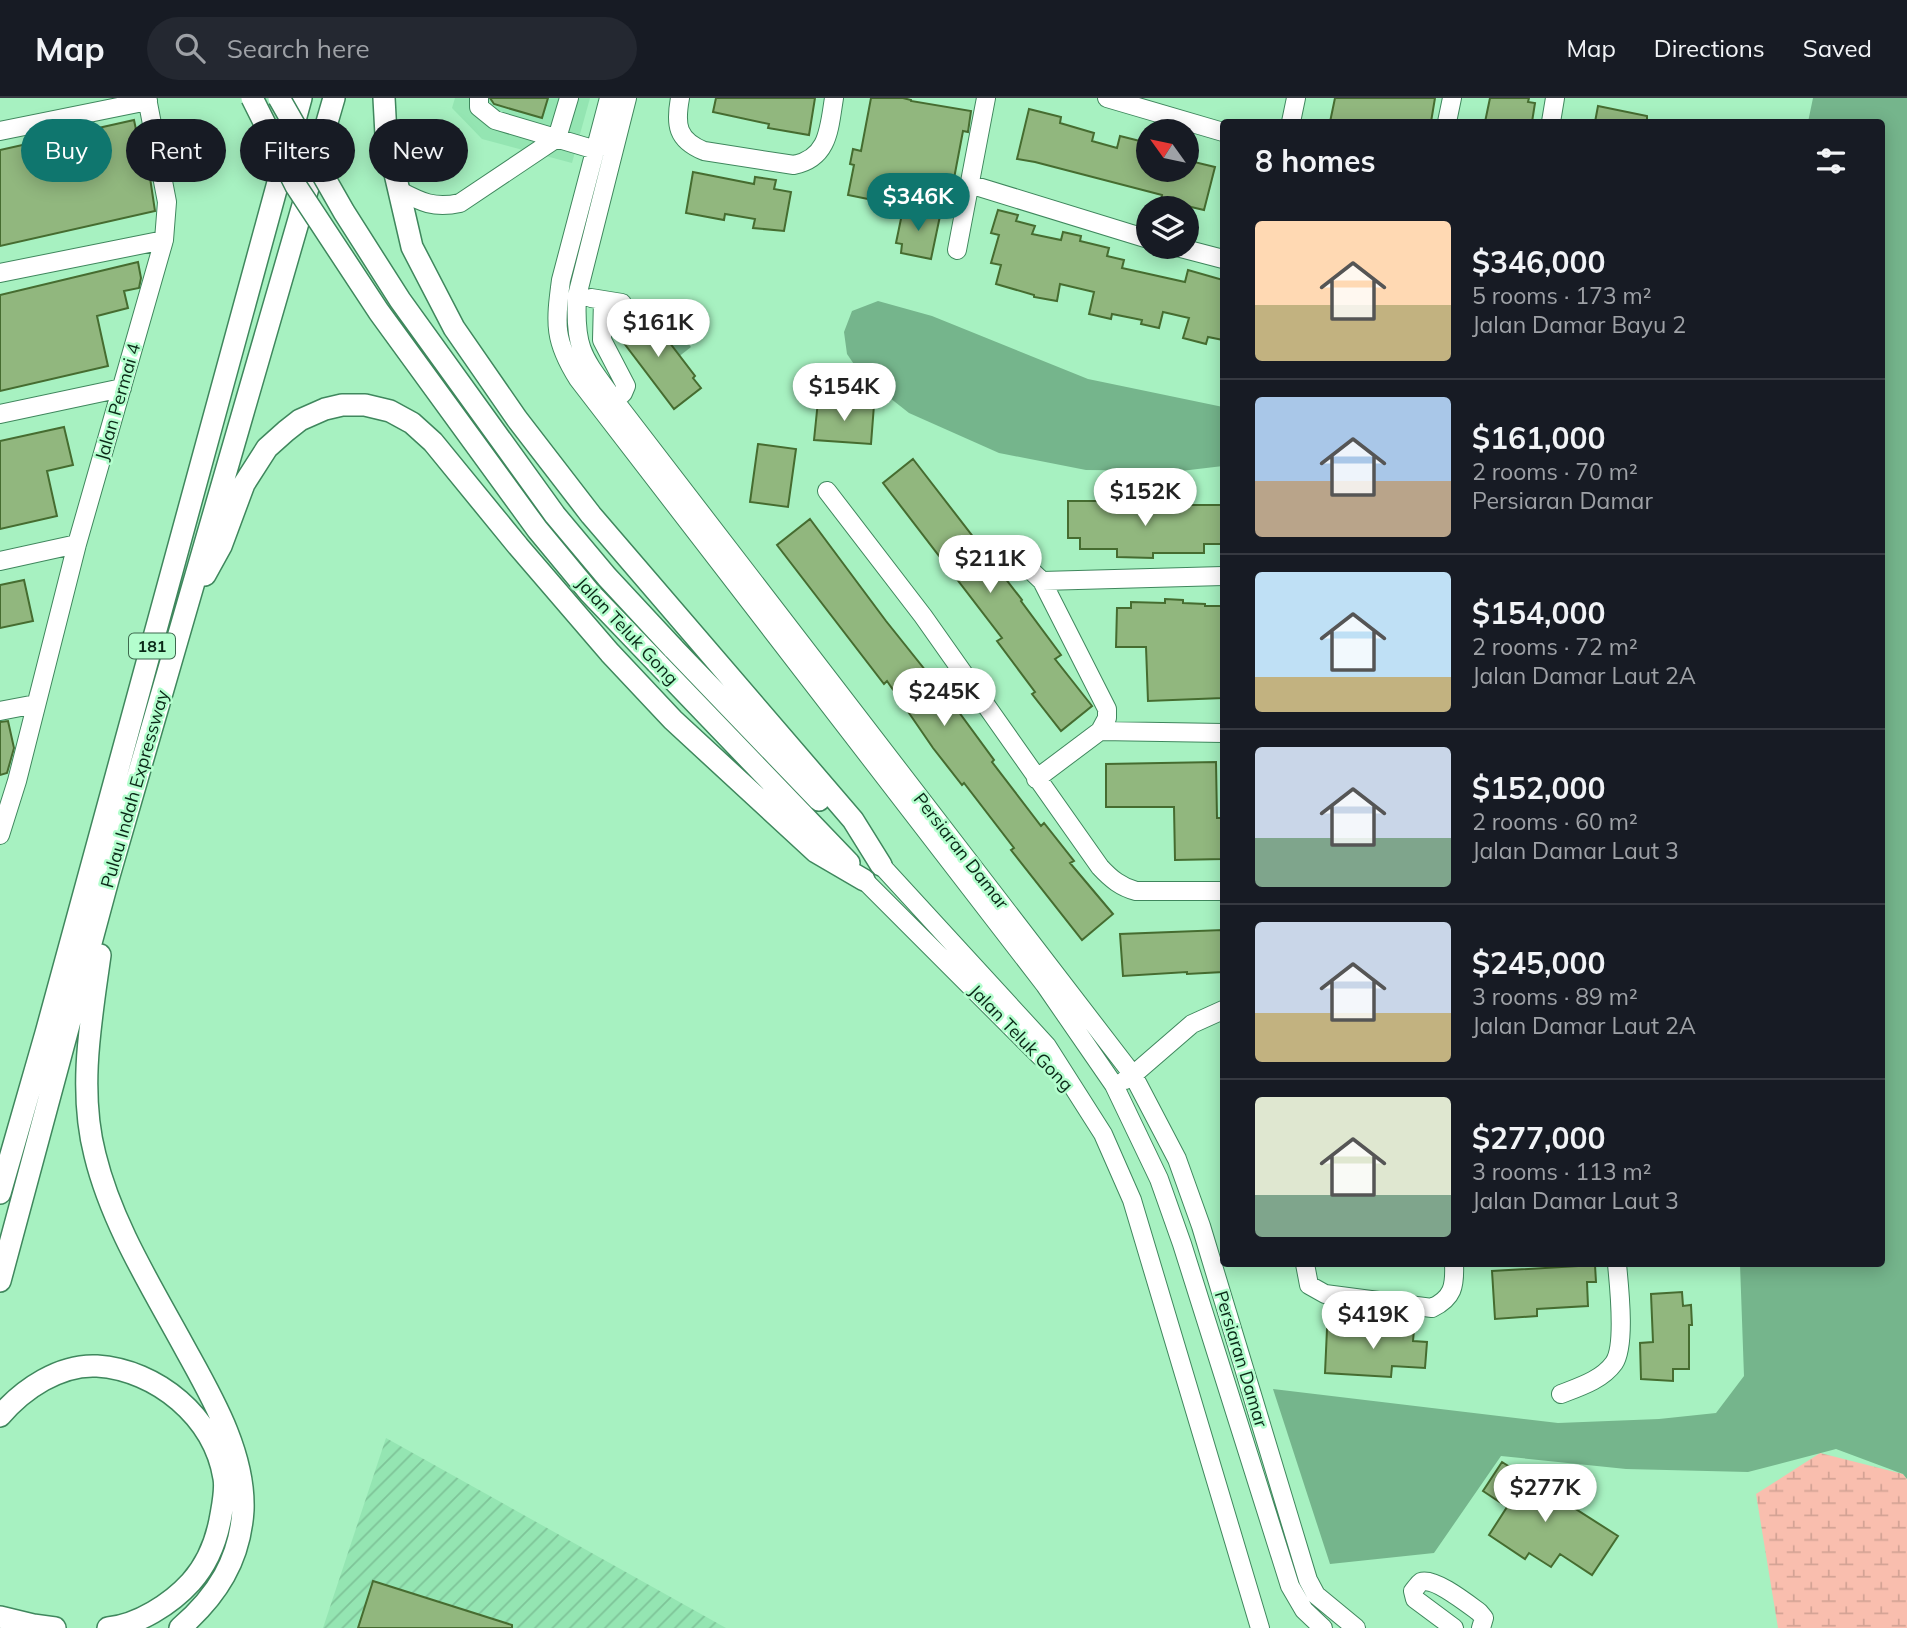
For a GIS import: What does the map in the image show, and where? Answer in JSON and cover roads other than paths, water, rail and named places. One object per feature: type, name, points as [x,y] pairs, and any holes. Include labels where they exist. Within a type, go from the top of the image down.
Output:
[{"type":"main road","name":"Jalan Teluk Gong","points":[[252,98],[296,186],[379,312],[537,529],[590,593],[864,880]]},
{"type":"main road","name":"Jalan Teluk Gong","points":[[279,98],[344,212],[400,300],[555,515],[607,577],[673,648],[881,865]]},
{"type":"main road","name":"Pulau Indah Expressway","points":[[0,1194],[301,98]]},
{"type":"main road","name":"Pulau Indah Expressway","points":[[0,1281],[110,876],[334,98]]},
{"type":"main road","points":[[384,98],[386,135],[412,247],[454,328],[517,419],[591,514],[853,820],[881,865]]},
{"type":"main road","points":[[186,608],[221,546],[244,484],[267,448],[300,420],[325,409],[342,405],[365,405],[390,411],[412,423],[433,442],[610,653],[673,720],[816,852],[864,880]]},
{"type":"main road","points":[[110,876],[86,1088],[94,1154],[112,1210],[215,1402],[235,1455],[241,1483],[243,1511],[235,1549],[225,1577],[210,1601],[180,1628]]},
{"type":"main road","points":[[0,1163],[46,1033]]},
{"type":"main road","points":[[0,1416],[26,1391],[51,1376],[72,1369],[96,1366],[146,1378],[164,1389],[186,1406],[216,1448],[224,1480],[222,1508],[218,1535],[199,1573],[180,1594],[157,1609],[108,1628]]},
{"type":"main road","points":[[0,1617],[33,1626],[55,1628]]},
{"type":"street","points":[[479,98],[479,107],[495,120],[596,150]]},
{"type":"street","points":[[398,190],[421,202],[444,207],[460,203],[557,138],[569,98]]},
{"type":"street","name":"Persiaran Damar","points":[[609,98],[561,280],[557,333],[564,357],[584,388],[1045,985],[1114,1086],[1159,1179],[1173,1218],[1290,1586],[1304,1610],[1323,1628]]},
{"type":"street","name":"Persiaran Damar","points":[[628,98],[578,296],[578,344],[588,364],[615,401],[1133,1075],[1177,1158],[1201,1226],[1308,1580],[1316,1595],[1356,1628]]},
{"type":"street","points":[[680,98],[678,128],[684,139],[693,147],[794,165],[807,162],[823,145],[829,131],[834,98]]},
{"type":"street","points":[[957,250],[986,98]]},
{"type":"street","points":[[1107,98],[1140,103],[1220,131]]},
{"type":"street","points":[[1292,119],[1296,98]]},
{"type":"street","points":[[1448,119],[1452,98]]},
{"type":"street","points":[[1551,119],[1555,98]]},
{"type":"street","points":[[0,131],[148,99]]},
{"type":"street","name":"Jalan Permai 4","points":[[0,835],[17,781],[78,544],[164,240],[167,202],[148,99]]},
{"type":"street","points":[[969,184],[1136,235]]},
{"type":"street","points":[[0,273],[164,240]]},
{"type":"street","points":[[1199,253],[1220,258]]},
{"type":"street","points":[[578,296],[622,303]]},
{"type":"street","points":[[603,300],[601,340],[626,386],[615,401]]},
{"type":"street","points":[[0,414],[122,388]]},
{"type":"street","points":[[827,491],[923,616],[1100,867],[1125,888],[1136,891],[1220,891]]},
{"type":"street","points":[[0,561],[78,544]]},
{"type":"street","points":[[1021,561],[1042,580],[1107,709],[1107,718],[1100,731],[1037,779]]},
{"type":"street","points":[[1042,580],[1220,576]]},
{"type":"street","points":[[0,711],[36,704]]},
{"type":"street","points":[[1100,731],[1220,733]]},
{"type":"street","name":"Jalan Teluk Gong","points":[[881,865],[1047,1046],[1103,1134],[1132,1200],[1260,1628]]},
{"type":"street","name":"Jalan Teluk Gong","points":[[864,880],[1082,1100]]},
{"type":"street","points":[[1114,1086],[1133,1075],[1192,1024],[1220,1011]]},
{"type":"street","points":[[1306,1267],[1309,1285],[1325,1294],[1432,1308],[1447,1299],[1452,1292],[1455,1283],[1454,1267]]},
{"type":"street","points":[[1561,1394],[1595,1379],[1615,1362],[1622,1321],[1617,1267]]},
{"type":"street","points":[[1454,1628],[1415,1599],[1413,1591],[1420,1583],[1425,1581],[1435,1584],[1479,1612],[1484,1618],[1481,1628]]}]
